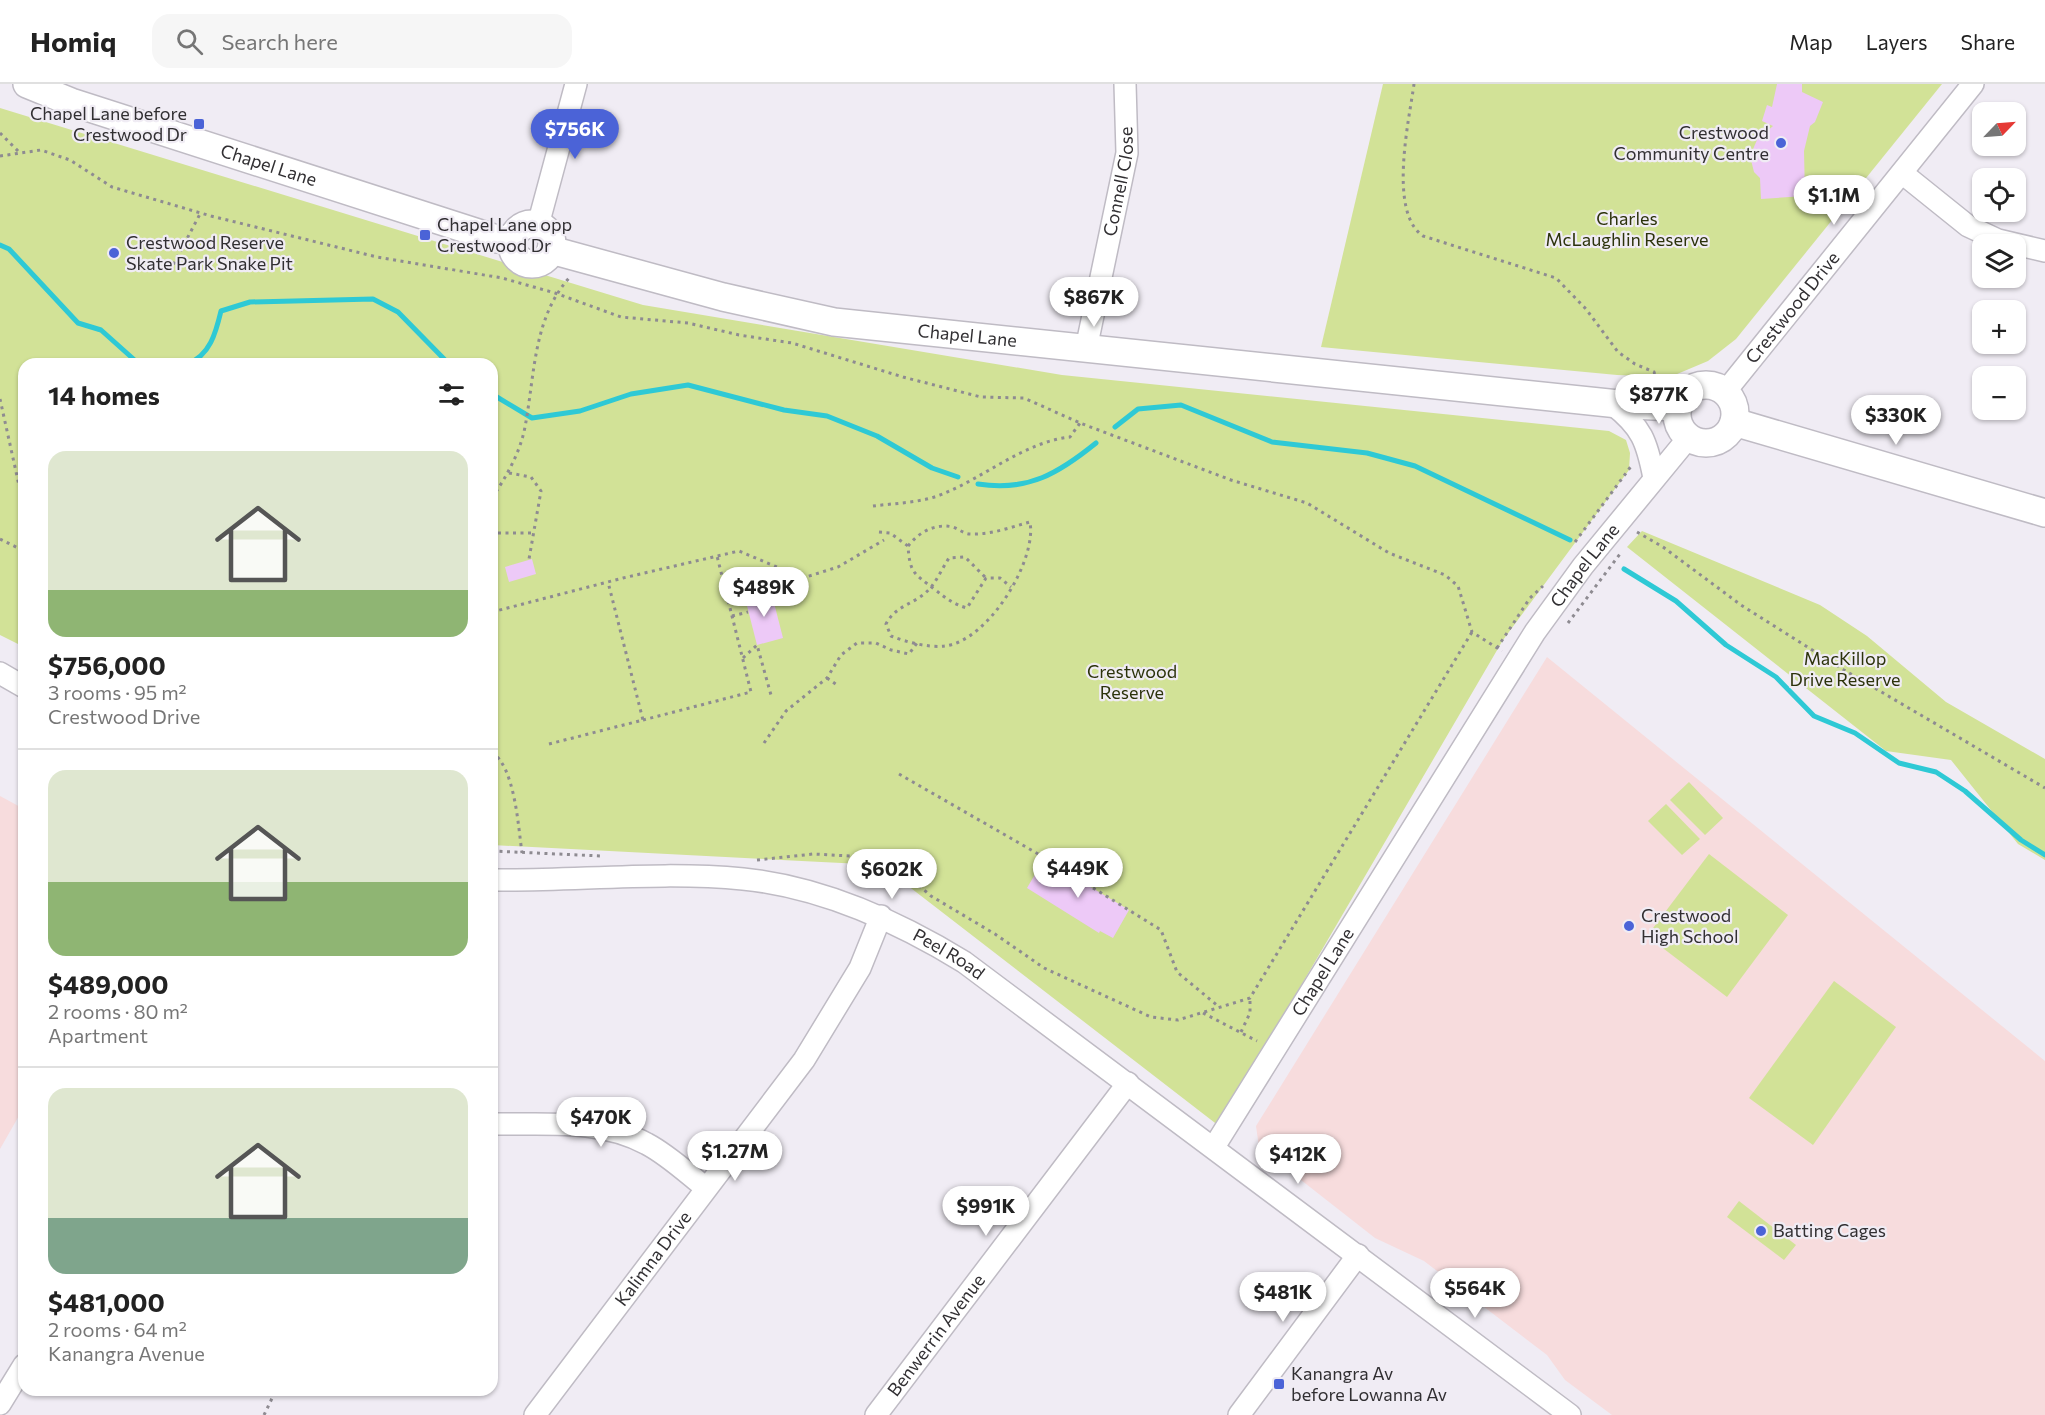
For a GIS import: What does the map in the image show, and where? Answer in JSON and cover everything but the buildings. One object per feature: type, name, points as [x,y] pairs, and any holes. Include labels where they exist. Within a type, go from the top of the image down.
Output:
[{"type":"main road","name":"Chapel Lane","points":[[27,84],[71,102],[497,239],[512,240]]},
{"type":"main road","points":[[538,225],[550,235],[563,254],[543,261],[527,263],[516,256],[512,240],[522,227],[538,225]]},
{"type":"main road","name":"Chapel Lane","points":[[563,254],[723,297],[834,321],[1086,350],[1612,404],[1669,407]]},
{"type":"main road","points":[[1697,386],[1715,386],[1725,392],[1732,402],[1734,422],[1727,433],[1713,442],[1696,442],[1689,437],[1669,407],[1697,386]]},
{"type":"main road","points":[[1734,422],[2045,513]]},
{"type":"street","points":[[538,225],[576,84]]},
{"type":"street","name":"Connell Close","points":[[1086,350],[1127,153],[1125,84]]},
{"type":"street","name":"Crestwood Drive","points":[[1725,392],[1973,84]]},
{"type":"street","points":[[1902,172],[1968,226],[1998,240],[2045,251]]},
{"type":"street","points":[[1612,404],[1638,428],[1647,443],[1654,478]]},
{"type":"street","name":"Chapel Lane","points":[[1214,1147],[1516,661],[1583,566],[1689,437]]},
{"type":"street","points":[[0,672],[18,683]]},
{"type":"street","name":"Peel Road","points":[[498,880],[691,876],[745,879],[792,889],[881,916],[922,936],[964,962],[1214,1147]]},
{"type":"street","name":"Kalimna Drive","points":[[535,1415],[826,1027],[860,969],[881,916]]},
{"type":"street","name":"Benwerrin Avenue","points":[[876,1415],[1128,1083]]},
{"type":"street","points":[[498,1124],[589,1126],[619,1132],[647,1144],[706,1188]]},
{"type":"street","points":[[1214,1147],[1570,1415]]},
{"type":"street","points":[[1239,1415],[1358,1255]]},
{"type":"street","points":[[0,1404],[18,1375]]},
{"type":"path","points":[[1414,84],[1406,150],[1404,191],[1405,210],[1416,230],[1423,236],[1556,278],[1586,309],[1618,352],[1635,364],[1654,372],[1669,407]]},
{"type":"path","points":[[0,133],[20,153]]},
{"type":"path","points":[[0,156],[41,150],[69,160],[112,187],[200,214],[377,256],[502,278],[555,293],[621,317],[688,323],[739,335],[792,343],[981,397],[1024,398],[1080,423],[1231,480],[1306,503],[1389,554],[1444,575],[1458,586],[1472,632],[1516,661]]},
{"type":"path","points":[[170,271],[200,214]]},
{"type":"path","points":[[498,489],[508,473],[525,427],[542,328],[555,293],[570,278],[563,254]]},
{"type":"path","points":[[0,399],[18,481]]},
{"type":"path","points":[[873,506],[944,494],[1033,448],[1070,437],[1080,423]]},
{"type":"path","points":[[1575,543],[1647,443]]},
{"type":"path","points":[[508,473],[531,477],[541,491],[529,559]]},
{"type":"path","points":[[986,578],[967,608],[951,603],[932,587],[920,580],[909,564],[908,546],[917,535],[932,528],[953,527],[968,534],[1010,529],[1030,522],[1033,537],[1012,587],[994,614],[969,637],[945,646],[917,643],[891,636],[886,624],[892,612],[907,605],[932,587],[949,558],[965,557],[986,578],[1000,578],[1012,587]]},
{"type":"path","points":[[1632,539],[1638,530],[1751,610],[2005,767],[2045,788]]},
{"type":"path","points":[[879,532],[890,533],[908,546]]},
{"type":"path","points":[[498,533],[534,533]]},
{"type":"path","points":[[0,539],[18,548]]},
{"type":"path","points":[[498,610],[740,551],[803,578],[838,567],[884,540]]},
{"type":"path","points":[[1564,628],[1625,548]]},
{"type":"path","points":[[549,744],[752,692],[717,556]]},
{"type":"path","points":[[773,597],[796,590],[803,578]]},
{"type":"path","points":[[1497,648],[1530,598],[1549,578]]},
{"type":"path","points":[[608,582],[642,720]]},
{"type":"path","points":[[732,616],[748,612]]},
{"type":"path","points":[[1241,1032],[1250,1013],[1250,998],[1472,632]]},
{"type":"path","points":[[764,743],[786,711],[827,678],[842,655],[857,643],[876,643],[909,654],[917,643]]},
{"type":"path","points":[[743,658],[757,645],[771,695]]},
{"type":"path","points":[[827,678],[837,685]]},
{"type":"path","points":[[498,757],[502,761],[511,785],[522,853]]},
{"type":"path","points":[[899,774],[1040,855],[1161,930],[1177,972],[1219,1006]]},
{"type":"path","points":[[498,851],[606,856]]},
{"type":"path","points":[[746,862],[813,854],[886,858],[931,896],[995,934],[1044,968],[1072,983],[1151,1017],[1178,1020],[1250,998]]},
{"type":"path","points":[[1203,1013],[1251,1039],[1264,1043]]},
{"type":"path","points":[[264,1415],[273,1396]]},
{"type":"shaded area","name":"Crestwood High School","points":[[1547,657],[2045,1061],[2045,1415],[1612,1415],[1565,1380],[1547,1355],[1424,1261],[1375,1238],[1259,1147],[1256,1126]]},
{"type":"shaded area","points":[[0,796],[18,806],[18,1118],[0,1149]]},
{"type":"green space","name":"Charles McLaughlin Reserve","points":[[1383,84],[1942,84],[1736,339],[1708,361],[1670,377],[1617,375],[1321,347]]},
{"type":"green space","name":"Crestwood Reserve","points":[[0,108],[643,305],[1062,375],[1609,431],[1626,440],[1630,453],[1629,470],[1503,640],[1219,1126],[881,865],[498,845],[498,358],[18,358],[18,644],[0,635]]},
{"type":"green space","name":"MacKillop Drive Reserve","points":[[1642,531],[1820,605],[1867,636],[1946,702],[2045,759],[2045,860],[2018,844],[1951,760],[1886,751],[1627,547]]},
{"type":"green space","points":[[1689,782],[1723,818],[1705,835],[1670,800]]},
{"type":"green space","points":[[1666,804],[1700,839],[1682,855],[1648,821]]},
{"type":"green space","points":[[1709,854],[1788,915],[1727,997],[1647,936]]},
{"type":"green space","points":[[1834,981],[1896,1027],[1813,1145],[1749,1098]]},
{"type":"green space","name":"Batting Cages","points":[[1739,1201],[1796,1245],[1784,1260],[1727,1217]]},
{"type":"waterway","points":[[0,245],[9,249],[78,323],[101,330],[132,358]]},
{"type":"waterway","points":[[197,358],[211,342],[221,311],[250,302],[373,299],[398,312],[443,358]]},
{"type":"waterway","points":[[498,398],[532,418],[580,411],[631,394],[688,385],[784,410],[827,416],[877,436],[932,468],[958,477]]},
{"type":"waterway","points":[[1115,427],[1138,409],[1181,405],[1272,442],[1367,453],[1415,466],[1570,540]]},
{"type":"waterway","points":[[978,484],[1012,485],[1042,478],[1069,463],[1096,443]]},
{"type":"waterway","points":[[1624,569],[1676,601],[1726,645],[1776,677],[1814,716],[1855,733],[1899,763],[1936,772],[1965,791],[2021,840],[2045,855]]},
{"type":"place","name":"Chapel Lane before Crestwood Dr","points":[[199,124]]},
{"type":"place","name":"Crestwood Community Centre","points":[[1781,143]]},
{"type":"place","name":"Chapel Lane opp Crestwood Dr","points":[[425,235]]},
{"type":"place","name":"Crestwood Reserve Skate Park Snake Pit","points":[[114,253]]},
{"type":"place","name":"Crestwood High School","points":[[1629,926]]},
{"type":"place","name":"Batting Cages","points":[[1761,1231]]},
{"type":"place","name":"Kanangra Av before Lowanna Av","points":[[1279,1384]]}]
